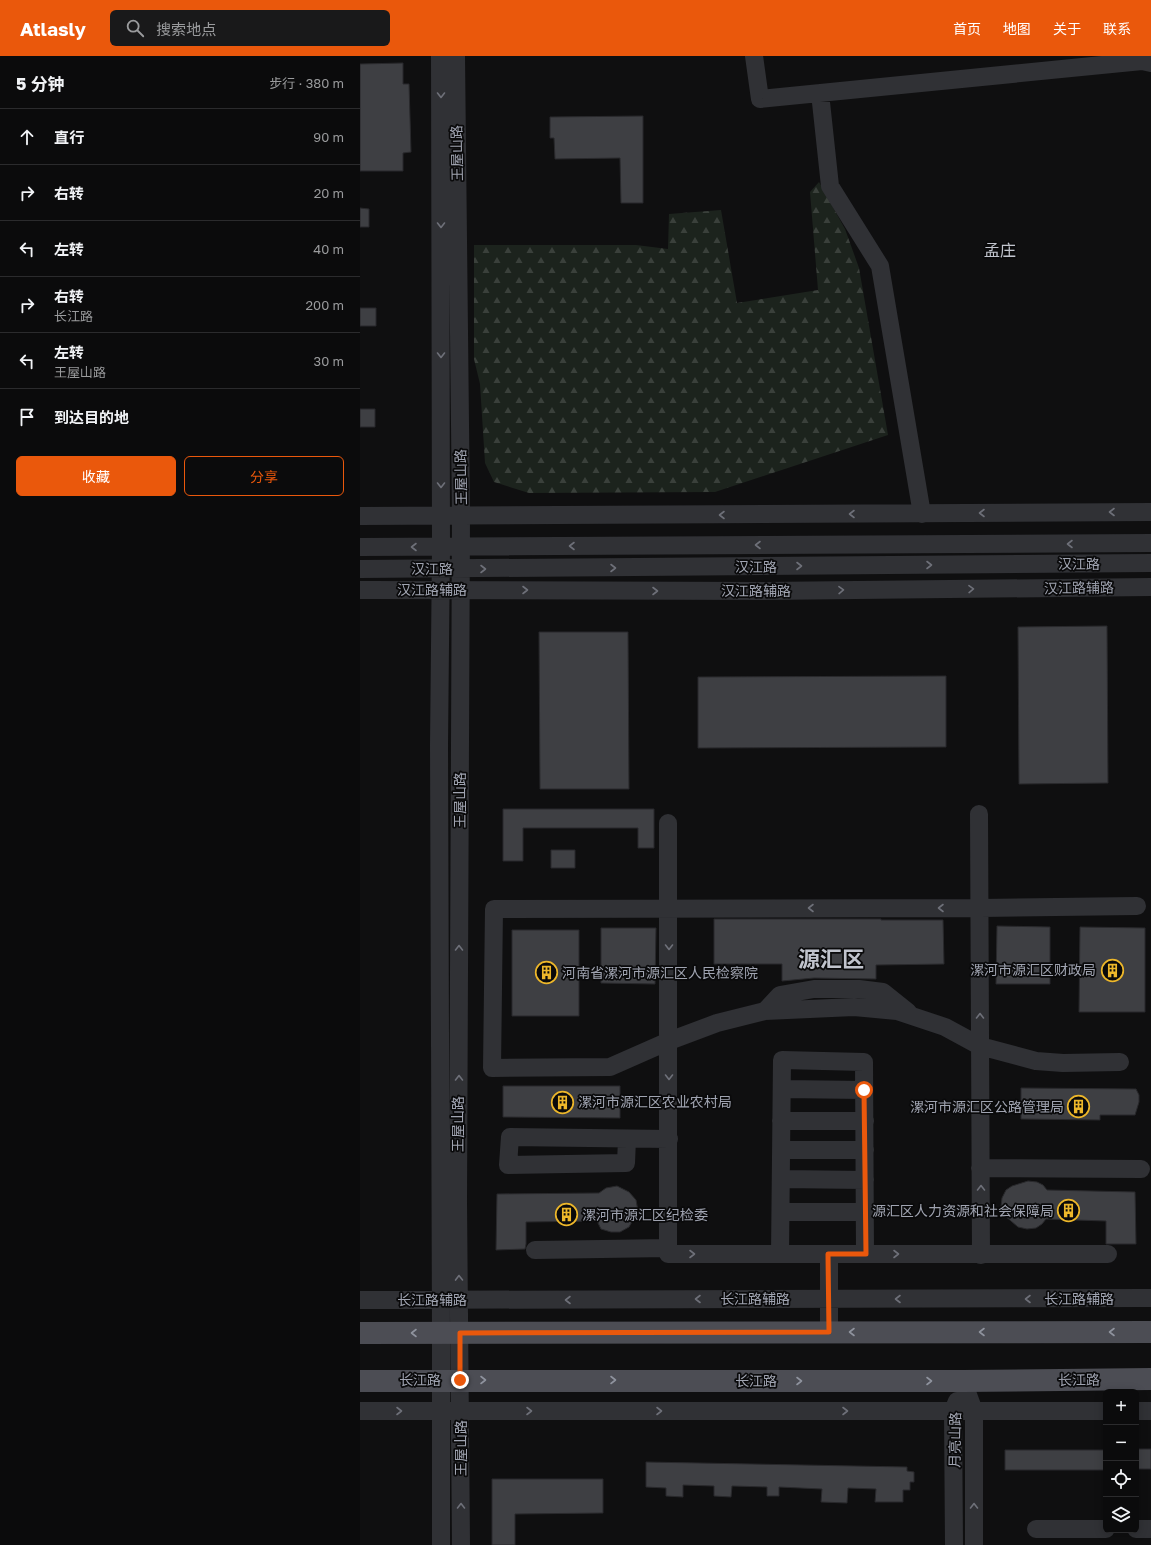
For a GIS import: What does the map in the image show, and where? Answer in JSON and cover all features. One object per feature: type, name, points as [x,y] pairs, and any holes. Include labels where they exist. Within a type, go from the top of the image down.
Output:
[{"type":"main road","points":[[360,1333],[1151,1332]]},
{"type":"main road","name":"长江路","points":[[360,1381],[963,1381],[1151,1379]]},
{"type":"street","name":"王屋山路","points":[[440,56],[442,547],[439,761],[441,1300],[451,1333]]},
{"type":"street","name":"王屋山路","points":[[456,56],[461,516],[458,1202],[459,1300],[451,1333],[451,1380],[460,1411],[461,1545]]},
{"type":"street","points":[[754,56],[760,99],[1142,61],[1151,63]]},
{"type":"street","points":[[820,93],[830,186],[880,266],[922,514]]},
{"type":"street","points":[[360,516],[1151,512]]},
{"type":"street","name":"汉江路","points":[[360,547],[1151,543]]},
{"type":"street","name":"汉江路","points":[[360,569],[1151,563]]},
{"type":"street","name":"汉江路辅路","points":[[360,590],[764,591],[1151,587]]},
{"type":"street","points":[[979,814],[981,1255]]},
{"type":"street","points":[[668,823],[668,1254],[1108,1254]]},
{"type":"street","points":[[1120,1062],[1063,1063],[1036,1061],[980,1046],[945,1027],[913,1016],[896,1011],[854,1007],[765,1011],[717,1023],[669,1041],[610,1067],[492,1068],[494,909],[980,908],[1137,906]]},
{"type":"street","points":[[780,1254],[782,1060],[864,1062],[866,1254]]},
{"type":"street","points":[[782,1089],[864,1090]]},
{"type":"street","points":[[781,1121],[865,1121]]},
{"type":"street","points":[[626,1139],[626,1163],[508,1165],[510,1137],[669,1139]]},
{"type":"street","points":[[781,1150],[865,1150]]},
{"type":"street","points":[[980,1168],[1141,1169]]},
{"type":"street","points":[[781,1179],[865,1180]]},
{"type":"street","points":[[780,1212],[865,1212]]},
{"type":"street","points":[[535,1250],[668,1248]]},
{"type":"street","points":[[828,1254],[829,1332]]},
{"type":"street","name":"长江路辅路","points":[[360,1300],[1151,1298]]},
{"type":"street","name":"王屋山路","points":[[441,1545],[441,1411],[451,1380]]},
{"type":"street","name":"月亮山路","points":[[954,1545],[954,1411],[963,1381]]},
{"type":"street","name":"月亮山路","points":[[963,1381],[974,1411],[974,1545]]},
{"type":"street","points":[[360,1411],[1103,1411]]},
{"type":"street","points":[[1139,1411],[1151,1411]]},
{"type":"street","points":[[1139,1529],[1151,1528]]},
{"type":"street","points":[[1036,1529],[1103,1529]]},
{"type":"green space","points":[[819,182],[845,229],[859,268],[888,435],[715,492],[529,493],[494,482],[485,463],[480,384],[474,359],[474,245],[636,245],[668,249],[669,214],[721,210],[737,303],[818,290],[810,192]]},
{"type":"building","points":[[403,63],[403,84],[409,84],[411,152],[403,153],[403,171],[360,171],[360,64]]},
{"type":"building","points":[[643,116],[643,203],[621,203],[620,158],[555,159],[554,138],[550,138],[550,117]]},
{"type":"building","points":[[360,208],[369,209],[369,227],[360,227]]},
{"type":"building","points":[[360,308],[376,308],[376,326],[360,326]]},
{"type":"building","points":[[360,409],[375,409],[375,427],[360,427]]},
{"type":"building","points":[[1107,626],[1108,783],[1019,784],[1018,627]]},
{"type":"building","points":[[539,632],[628,632],[629,789],[540,789]]},
{"type":"building","points":[[946,676],[946,747],[698,748],[698,677]]},
{"type":"building","points":[[503,809],[654,809],[654,848],[638,848],[638,828],[523,828],[523,861],[503,861]]},
{"type":"building","points":[[551,850],[575,850],[575,868],[551,868]]},
{"type":"building","points":[[714,919],[943,920],[944,964],[876,965],[876,979],[814,978],[782,981],[782,964],[714,964]]},
{"type":"building","points":[[997,926],[1050,927],[1050,984],[996,984]]},
{"type":"building","name":"漯河市源汇区财政局","points":[[1080,927],[1145,928],[1145,1012],[1079,1012]]},
{"type":"building","points":[[601,928],[656,928],[655,984],[601,983]]},
{"type":"building","name":"河南省漯河市源汇区人民检察院","points":[[512,930],[579,930],[579,1016],[512,1016]]},
{"type":"building","name":"漯河市源汇区农业农村局","points":[[503,1086],[620,1086],[620,1118],[503,1117]]},
{"type":"building","name":"漯河市源汇区公路管理局","points":[[1021,1088],[1136,1089],[1139,1095],[1139,1102],[1135,1115],[1100,1115],[1100,1120],[1021,1119]]},
{"type":"building","name":"源汇区人力资源和社会保障局","points":[[1028,1181],[1037,1182],[1043,1185],[1047,1190],[1135,1192],[1136,1244],[1106,1244],[1106,1221],[1046,1219],[1036,1228],[1027,1229],[1018,1227],[1004,1215],[1001,1207],[1002,1198],[1006,1190],[1012,1186]]},
{"type":"building","name":"漯河市源汇区纪检委","points":[[617,1186],[629,1192],[636,1200],[638,1211],[629,1227],[620,1232],[611,1232],[601,1229],[597,1221],[526,1222],[525,1249],[496,1250],[497,1194],[599,1193],[606,1188]]},
{"type":"building","points":[[1139,1449],[1151,1449],[1151,1469],[1139,1469]]},
{"type":"building","points":[[1005,1450],[1103,1450],[1103,1470],[1005,1470]]},
{"type":"building","points":[[646,1462],[907,1467],[907,1471],[914,1472],[914,1482],[910,1482],[910,1490],[903,1490],[903,1502],[875,1502],[876,1489],[848,1488],[847,1503],[821,1502],[822,1489],[779,1487],[779,1496],[767,1496],[767,1487],[732,1486],[731,1497],[714,1496],[714,1486],[683,1485],[683,1497],[666,1496],[666,1488],[646,1487]]},
{"type":"building","points":[[492,1479],[603,1479],[603,1513],[515,1514],[515,1545],[492,1545]]},
{"type":"place","name":"漯河市源汇区财政局","points":[[1112,970]]},
{"type":"place","name":"河南省漯河市源汇区人民检察院","points":[[546,973]]},
{"type":"place","name":"漯河市源汇区农业农村局","points":[[562,1102]]},
{"type":"place","name":"漯河市源汇区公路管理局","points":[[1079,1107]]},
{"type":"place","name":"源汇区人力资源和社会保障局","points":[[1069,1211]]},
{"type":"place","name":"漯河市源汇区纪检委","points":[[566,1215]]},
{"type":"district","name":"孟庄","points":[[1000,250]]},
{"type":"district","name":"源汇区","points":[[831,959]]},
{"type":"route","points":[[460,1380],[460,1333],[829,1332],[828,1254],[866,1254],[864,1090]]}]
